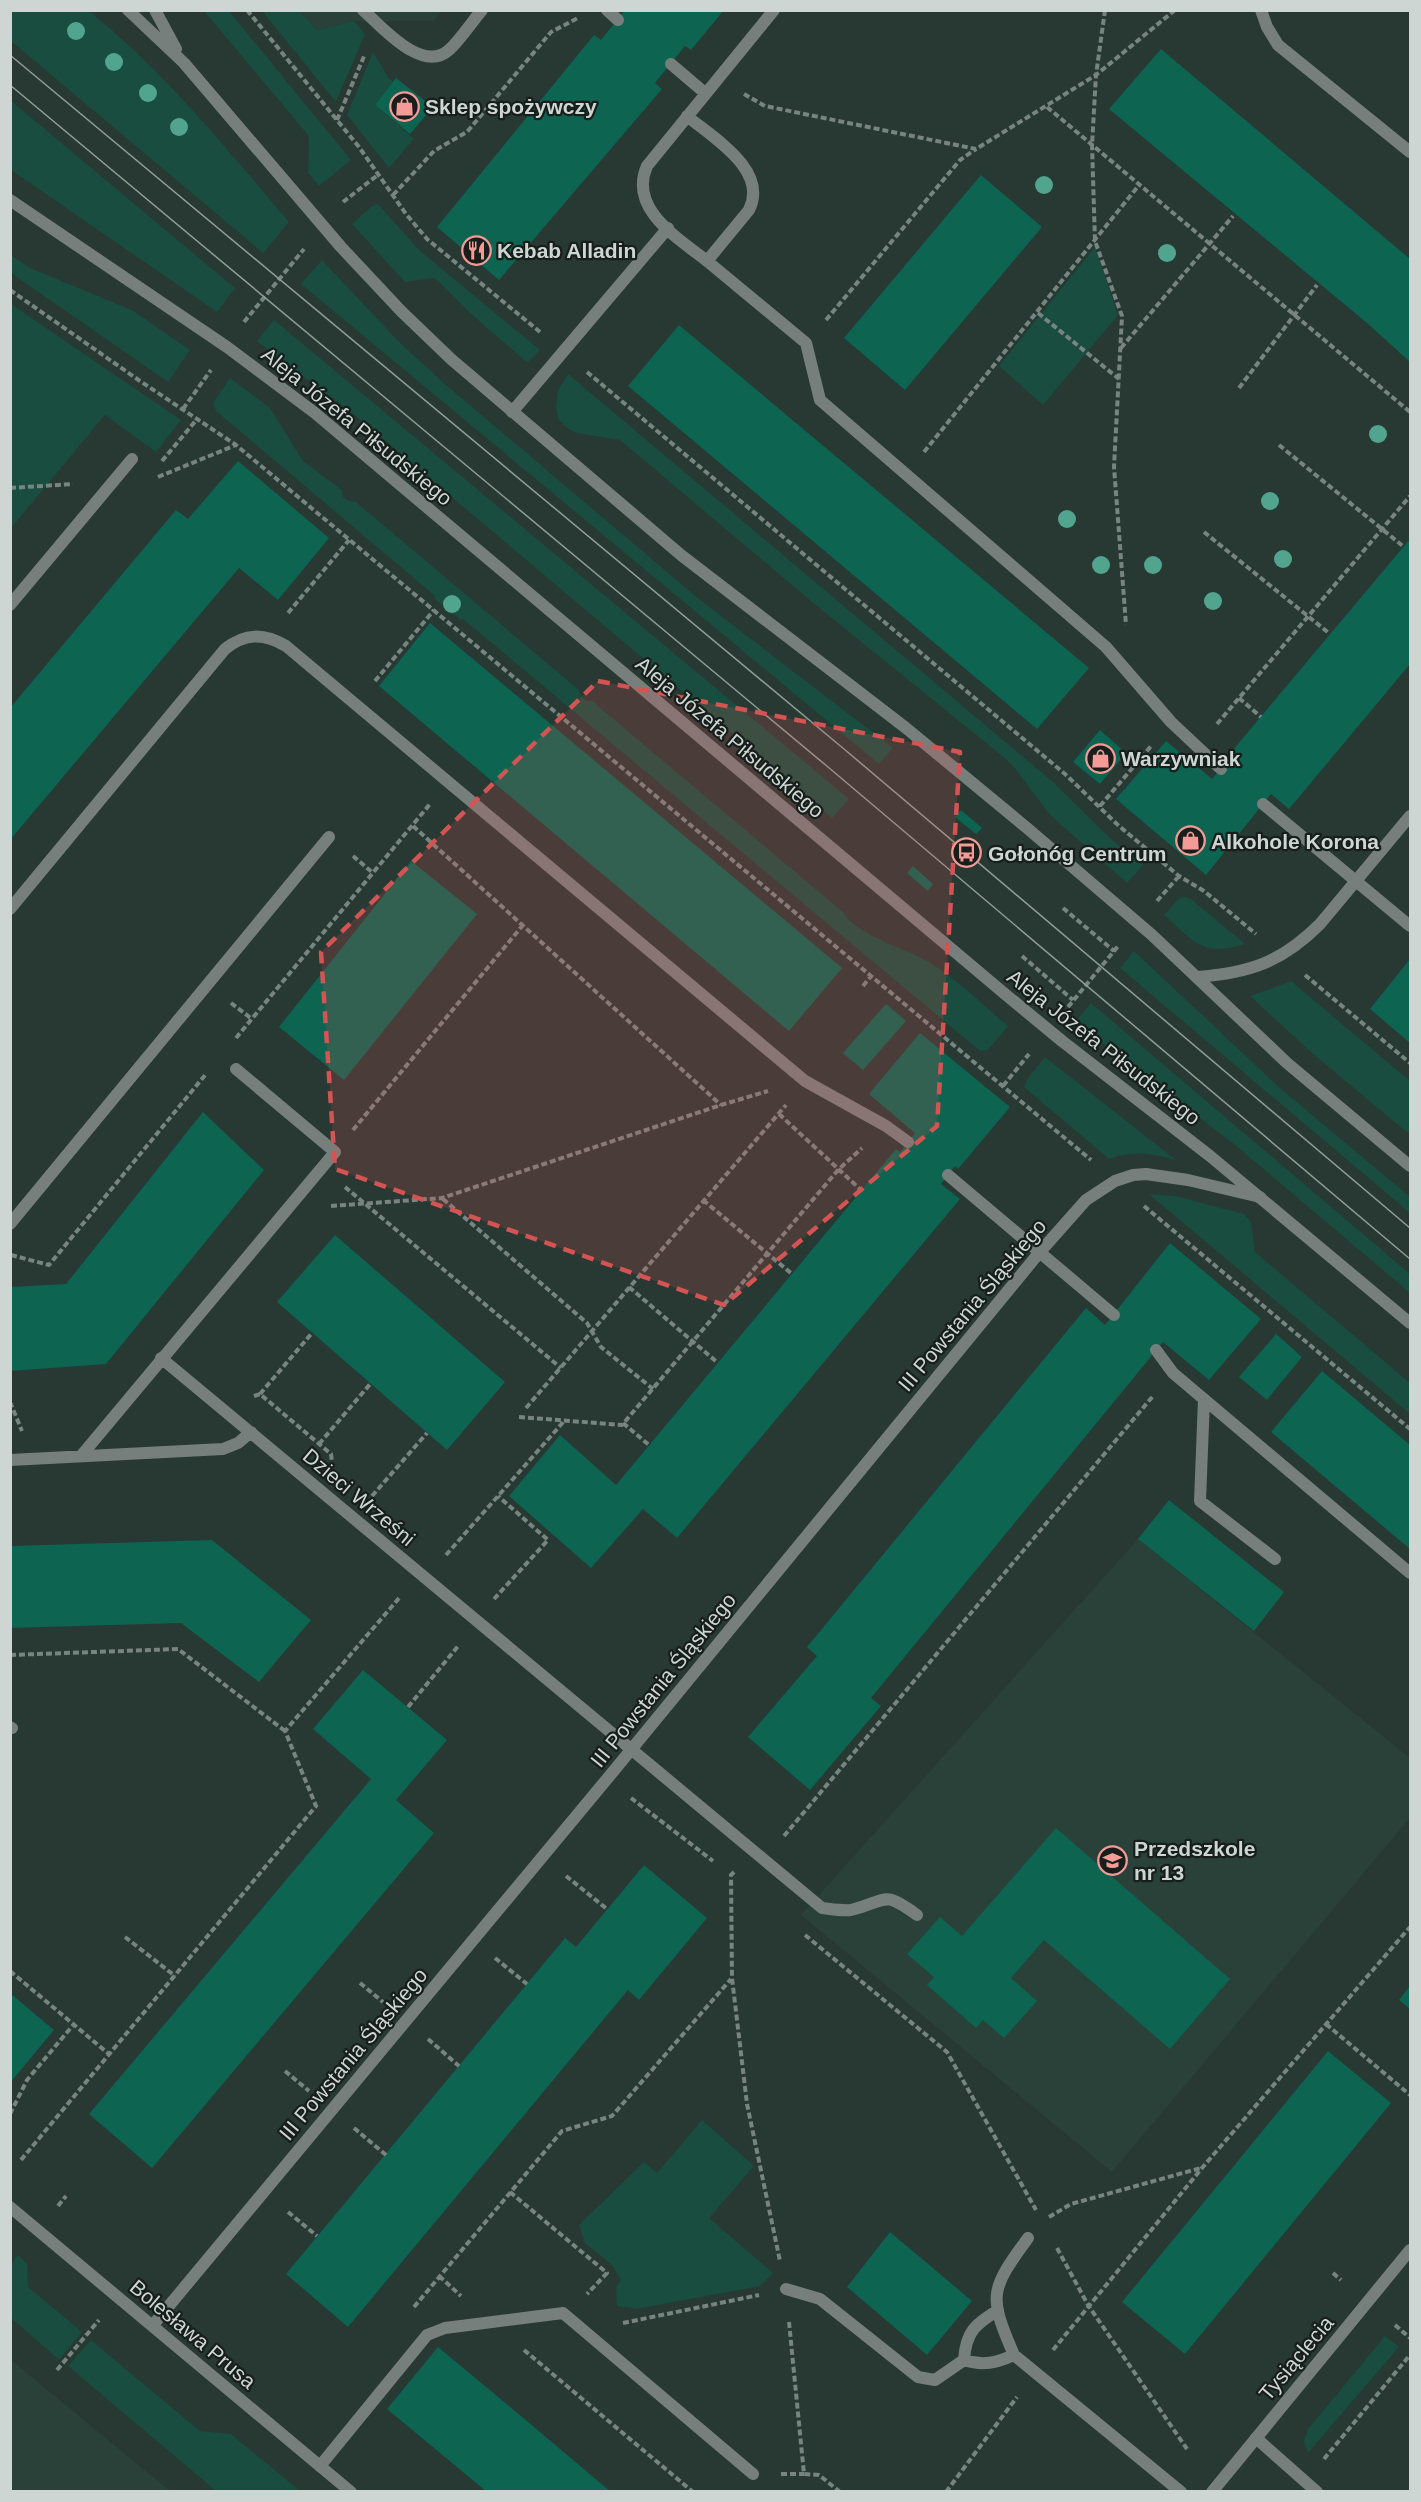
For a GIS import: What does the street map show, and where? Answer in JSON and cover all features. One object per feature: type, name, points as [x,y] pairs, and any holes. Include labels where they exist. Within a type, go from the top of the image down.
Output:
[{"type":"street","points":[[128,10],[184,63],[227,111],[322,226],[424,334],[681,555],[915,735],[1089,880],[1197,977],[1287,1063],[1410,1167]]},
{"type":"street","points":[[154,10],[184,63]]},
{"type":"street","points":[[363,10],[417,54],[432,57],[447,51],[482,10]]},
{"type":"street","points":[[607,10],[618,20]]},
{"type":"street","points":[[774,10],[647,166],[641,182],[642,194],[648,207],[668,228],[806,343],[820,400],[905,476],[1106,647],[1172,722],[1221,769]]},
{"type":"street","points":[[1261,10],[1267,27],[1278,45],[1410,152]]},
{"type":"street","points":[[671,64],[705,93]]},
{"type":"street","points":[[687,116],[738,159],[750,172],[753,183],[753,203],[749,210],[707,261]]},
{"type":"street","name":"Aleja Józefa Piłsudskiego","points":[[10,200],[227,347],[315,413],[1055,1036],[1260,1197],[1410,1323]]},
{"type":"street","points":[[512,412],[668,228]]},
{"type":"street","points":[[10,605],[132,459]]},
{"type":"street","points":[[10,909],[225,649],[246,637],[268,638],[286,646],[805,1081],[886,1126],[908,1142]]},
{"type":"street","points":[[1263,804],[1410,926]]},
{"type":"street","points":[[1197,977],[1230,975],[1260,966],[1282,956],[1303,941],[1320,924],[1410,816]]},
{"type":"street","points":[[10,1224],[329,837]]},
{"type":"street","points":[[81,1456],[335,1152],[236,1068]]},
{"type":"street","name":"III Powstania Śląskiego","points":[[153,2325],[1086,1200],[1115,1181],[1133,1175],[1146,1174],[1188,1180],[1260,1197]]},
{"type":"street","points":[[948,1175],[1114,1315]]},
{"type":"street","points":[[1156,1350],[1173,1373],[1410,1573]]},
{"type":"street","name":"Dzieci Wrześni","points":[[161,1358],[822,1908],[849,1910],[882,1899],[897,1900],[917,1915]]},
{"type":"street","points":[[1204,1399],[1200,1501],[1275,1559]]},
{"type":"street","points":[[10,1460],[223,1449],[238,1443],[250,1432]]},
{"type":"street","name":"Bolesława Prusa","points":[[10,2207],[351,2492]]},
{"type":"street","points":[[1028,2238],[1001,2276],[996,2301],[1001,2324],[1014,2355],[1181,2492]]},
{"type":"street","name":"Tysiąclecia","points":[[1212,2492],[1408,2257]]},
{"type":"street","points":[[786,2289],[820,2299],[918,2377],[935,2380],[964,2360]]},
{"type":"street","points":[[964,2360],[965,2344],[974,2326],[998,2310]]},
{"type":"street","points":[[320,2466],[427,2335],[445,2328],[563,2313],[753,2474]]},
{"type":"street","points":[[964,2360],[978,2364],[996,2363],[1014,2355]]},
{"type":"street","points":[[1256,2438],[1317,2492]]},
{"type":"path","points":[[247,10],[337,120],[427,238],[1057,768],[1119,826],[1179,876],[1204,891],[1259,937]]},
{"type":"path","points":[[1105,10],[1096,75],[1092,146],[1095,241],[1122,316],[1114,467],[1123,593]]},
{"type":"path","points":[[806,343],[960,160],[1096,75],[1175,10]]},
{"type":"path","points":[[393,195],[434,151],[467,132],[551,32],[584,15]]},
{"type":"path","points":[[337,120],[378,24]]},
{"type":"path","points":[[753,100],[765,106],[976,149]]},
{"type":"path","points":[[1047,107],[1409,409]]},
{"type":"path","points":[[337,208],[379,174]]},
{"type":"path","points":[[905,476],[1139,185]]},
{"type":"path","points":[[1120,348],[1233,216]]},
{"type":"path","points":[[240,328],[308,244]]},
{"type":"path","points":[[1239,388],[1317,285]]},
{"type":"path","points":[[10,290],[236,445],[1098,1167]]},
{"type":"path","points":[[1038,313],[1119,379]]},
{"type":"path","points":[[183,409],[214,366]]},
{"type":"path","points":[[172,449],[198,418]]},
{"type":"path","points":[[10,488],[113,482],[163,476],[236,445]]},
{"type":"path","points":[[1279,445],[1404,547]]},
{"type":"path","points":[[1197,747],[1410,496]]},
{"type":"path","points":[[1204,532],[1330,634]]},
{"type":"path","points":[[268,638],[350,540]]},
{"type":"path","points":[[356,705],[434,610]]},
{"type":"path","points":[[1239,698],[1261,717]]},
{"type":"path","points":[[1100,806],[1172,722]]},
{"type":"path","points":[[229,1046],[413,826],[721,1105]]},
{"type":"path","points":[[1154,905],[1179,876]]},
{"type":"path","points":[[1063,908],[1114,951]]},
{"type":"path","points":[[335,1152],[522,925]]},
{"type":"path","points":[[1064,1012],[1123,941]]},
{"type":"path","points":[[1022,956],[1073,1000]]},
{"type":"path","points":[[1303,974],[1410,1063]]},
{"type":"path","points":[[863,986],[871,976]]},
{"type":"path","points":[[1003,1086],[1033,1049]]},
{"type":"path","points":[[10,1255],[50,1265],[214,1065]]},
{"type":"path","points":[[289,1208],[442,1198],[721,1105],[805,1081]]},
{"type":"path","points":[[526,1408],[805,1081]]},
{"type":"path","points":[[779,1114],[861,1190]]},
{"type":"path","points":[[519,1417],[622,1425],[838,1170],[886,1126]]},
{"type":"path","points":[[322,1168],[561,1368]]},
{"type":"path","points":[[442,1198],[586,1323],[601,1347],[653,1389]]},
{"type":"path","points":[[703,1200],[792,1274]]},
{"type":"path","points":[[1142,1204],[1410,1429]]},
{"type":"path","points":[[629,1287],[718,1363]]},
{"type":"path","points":[[260,1394],[312,1333]]},
{"type":"path","points":[[763,1861],[1173,1373]]},
{"type":"path","points":[[319,1444],[371,1383]]},
{"type":"path","points":[[285,1731],[565,1420]]},
{"type":"path","points":[[623,1423],[649,1445]]},
{"type":"path","points":[[353,1518],[427,1433]]},
{"type":"path","points":[[408,1707],[476,1621],[548,1540],[498,1496]]},
{"type":"path","points":[[10,1655],[178,1648],[285,1731],[316,1806],[21,2160]]},
{"type":"path","points":[[607,1779],[740,1882]]},
{"type":"path","points":[[751,1851],[731,1875],[732,1978],[747,2104],[786,2289],[804,2474],[819,2475],[840,2492]]},
{"type":"path","points":[[541,1857],[607,1909]]},
{"type":"path","points":[[946,2492],[1088,2305],[1202,2168],[1410,1927]]},
{"type":"path","points":[[803,1934],[947,2052],[1036,2211]]},
{"type":"path","points":[[125,1938],[176,1976]]},
{"type":"path","points":[[473,1940],[527,1984]]},
{"type":"path","points":[[10,1971],[110,2055]]},
{"type":"path","points":[[410,2311],[562,2131],[612,2116],[732,1978]]},
{"type":"path","points":[[10,2114],[27,2080],[74,2024]]},
{"type":"path","points":[[1326,2024],[1410,2096]]},
{"type":"path","points":[[1042,2221],[1071,2204],[1202,2168]]},
{"type":"path","points":[[264,2192],[318,2236]]},
{"type":"path","points":[[510,2192],[607,2273],[567,2317]]},
{"type":"path","points":[[58,2206],[66,2196]]},
{"type":"path","points":[[1053,2242],[1088,2305],[1187,2449]]},
{"type":"path","points":[[1333,2273],[1341,2280]]},
{"type":"path","points":[[440,2276],[490,2322],[693,2492]]},
{"type":"path","points":[[584,2331],[786,2289]]},
{"type":"path","points":[[57,2370],[119,2297]]},
{"type":"path","points":[[1395,2325],[1410,2338]]},
{"type":"path","points":[[1305,2481],[1410,2355]]},
{"type":"highlighted area","points":[[598,681],[960,752],[937,1126],[724,1305],[335,1169],[321,952]]},
{"type":"shaded area","points":[[299,11],[442,11],[433,21],[355,21],[317,30]]},
{"type":"shaded area","name":"Przedszkole nr 13","points":[[1138,1539],[1410,1758],[1410,1818],[1112,2172],[801,1915]]},
{"type":"shaded area","points":[[11,2360],[170,2491],[11,2491]]},
{"type":"green space","points":[[10,11],[89,11],[144,60],[194,112],[289,222],[263,253],[11,41]]},
{"type":"green space","points":[[204,11],[229,11],[351,160],[319,186],[308,173],[309,136]]},
{"type":"green space","points":[[262,11],[299,11],[317,30],[354,21],[365,34],[336,102]]},
{"type":"green space","points":[[373,52],[393,82],[375,105],[414,139],[389,168],[347,115]]},
{"type":"green space","points":[[10,100],[235,288],[217,312],[11,170]]},
{"type":"green space","points":[[378,204],[419,250],[540,350],[528,362],[524,360],[470,313],[435,278],[405,282],[352,224],[372,206]]},
{"type":"green space","points":[[1095,247],[1118,315],[1043,405],[999,366]]},
{"type":"green space","points":[[11,255],[30,268],[132,310],[190,350],[168,382],[11,273]]},
{"type":"green space","points":[[322,260],[399,342],[445,384],[699,599],[893,748],[879,764],[301,284]]},
{"type":"green space","points":[[11,304],[181,420],[156,452],[105,415],[11,528]]},
{"type":"green space","points":[[274,320],[849,799],[832,818],[357,417],[257,341]]},
{"type":"green space","points":[[568,374],[1053,782],[1110,838],[1143,865],[1127,883],[1050,815],[1014,767],[1001,755],[812,602],[620,440],[577,433],[567,428],[559,420],[556,408],[558,390]]},
{"type":"green space","points":[[230,378],[270,408],[303,461],[342,490],[343,497],[356,502],[579,690],[586,701],[592,701],[844,913],[854,925],[939,968],[1008,1026],[988,1050],[980,1051],[463,619],[461,620],[434,598],[435,596],[216,411],[213,403]]},
{"type":"green space","points":[[1184,897],[1191,899],[1245,944],[1219,949],[1200,945],[1191,939],[1164,915],[1178,899]]},
{"type":"green space","points":[[1134,951],[1280,1088],[1410,1197],[1410,1213],[1120,968]]},
{"type":"green space","points":[[1291,981],[1410,1081],[1410,1133],[1313,1054],[1250,996]]},
{"type":"green space","points":[[1091,1003],[1410,1274],[1410,1293],[1235,1145],[1075,1022]]},
{"type":"green space","points":[[1045,1057],[1176,1160],[1142,1154],[1126,1154],[1109,1159],[1024,1087],[1028,1078]]},
{"type":"green space","points":[[1149,1194],[1175,1196],[1244,1214],[1251,1222],[1255,1252],[1410,1383],[1410,1414]]},
{"type":"green space","points":[[702,2120],[754,2166],[709,2218],[773,2273],[760,2286],[636,2309],[617,2306],[616,2287],[621,2280],[612,2265],[585,2243],[579,2225],[644,2162],[657,2173]]},
{"type":"green space","points":[[18,2255],[27,2264],[28,2287],[82,2332],[59,2360],[11,2318],[11,2264]]},
{"type":"green space","points":[[1385,2336],[1399,2347],[1308,2453],[1304,2441],[1308,2429]]},
{"type":"green space","points":[[91,2340],[200,2431],[231,2434],[300,2491],[216,2491],[68,2366]]},
{"type":"building","points":[[625,10],[724,10],[691,50],[685,46],[655,83],[662,89],[499,280],[437,227],[594,35],[601,40]]},
{"type":"building","points":[[1161,49],[1410,259],[1410,362],[1367,323],[1109,109]]},
{"type":"building","name":"Sklep spożywczy","points":[[396,78],[433,107],[410,134],[375,105]]},
{"type":"building","points":[[981,175],[1042,227],[905,390],[844,338]]},
{"type":"building","points":[[679,325],[1089,668],[1037,729],[628,386]]},
{"type":"building","points":[[238,461],[329,538],[278,600],[239,568],[10,840],[10,708],[176,510],[188,519]]},
{"type":"building","points":[[1410,539],[1410,664],[1289,809],[1271,794],[1206,875],[1116,799],[1166,741],[1212,779],[1229,759],[1227,757]]},
{"type":"building","points":[[430,623],[842,968],[789,1031],[379,686]]},
{"type":"building","name":"Warzywniak","points":[[1100,730],[1126,753],[1100,784],[1073,762]]},
{"type":"building","points":[[961,810],[982,828],[976,834],[955,817]]},
{"type":"building","points":[[411,861],[477,914],[344,1080],[279,1027]]},
{"type":"building","points":[[913,866],[933,884],[928,891],[907,873]]},
{"type":"building","points":[[1410,959],[1410,1043],[1370,1009]]},
{"type":"building","points":[[886,1004],[906,1021],[863,1070],[843,1053]]},
{"type":"building","points":[[920,1033],[1010,1107],[958,1169],[955,1166],[941,1184],[960,1199],[677,1538],[643,1509],[591,1568],[509,1496],[560,1435],[616,1485],[896,1149],[900,1152],[915,1133],[869,1094]]},
{"type":"building","points":[[203,1112],[264,1170],[106,1364],[10,1371],[10,1287],[66,1284]]},
{"type":"building","points":[[335,1235],[505,1382],[447,1450],[277,1302]]},
{"type":"building","points":[[1170,1243],[1261,1319],[1209,1380],[1163,1342],[871,1698],[881,1706],[810,1790],[748,1737],[817,1656],[807,1647],[1086,1308],[1105,1325]]},
{"type":"building","points":[[1276,1334],[1302,1357],[1267,1400],[1239,1377]]},
{"type":"building","points":[[1322,1371],[1410,1445],[1410,1549],[1271,1432]]},
{"type":"building","points":[[1169,1500],[1284,1592],[1254,1631],[1138,1539]]},
{"type":"building","points":[[212,1540],[311,1620],[259,1682],[181,1623],[10,1628],[10,1546]]},
{"type":"building","points":[[363,1670],[447,1740],[396,1800],[434,1833],[152,2168],[89,2114],[371,1779],[313,1729]]},
{"type":"building","points":[[1056,1828],[1230,1979],[1170,2049],[1044,1940],[1011,1978],[1037,2001],[1004,2038],[983,2020],[976,2028],[927,1985],[934,1977],[907,1954],[940,1917],[962,1936]]},
{"type":"building","points":[[644,1865],[707,1918],[639,2000],[628,1990],[348,2327],[286,2274],[565,1938],[576,1947]]},
{"type":"building","points":[[1410,1986],[1410,2009],[1399,2000]]},
{"type":"building","points":[[10,1993],[54,2030],[10,2083]]},
{"type":"building","points":[[1328,2051],[1391,2103],[1185,2354],[1122,2302]]},
{"type":"building","points":[[890,2232],[972,2301],[927,2355],[847,2287]]},
{"type":"building","points":[[438,2347],[611,2492],[487,2492],[387,2409]]},
{"type":"tram line","points":[[10,55],[844,749],[1410,1228]]},
{"type":"tram line","points":[[10,85],[828,767],[1410,1259]]},
{"type":"place","name":"Sklep spożywczy","points":[[404,106]]},
{"type":"place","name":"Kebab Alladin","points":[[476,250]]},
{"type":"place","name":"Warzywniak","points":[[1100,758]]},
{"type":"place","name":"Alkohole Korona","points":[[1190,841]]},
{"type":"place","name":"Gołonóg Centrum","points":[[967,853]]},
{"type":"place","name":"Przedszkole nr 13","points":[[1113,1860]]}]
